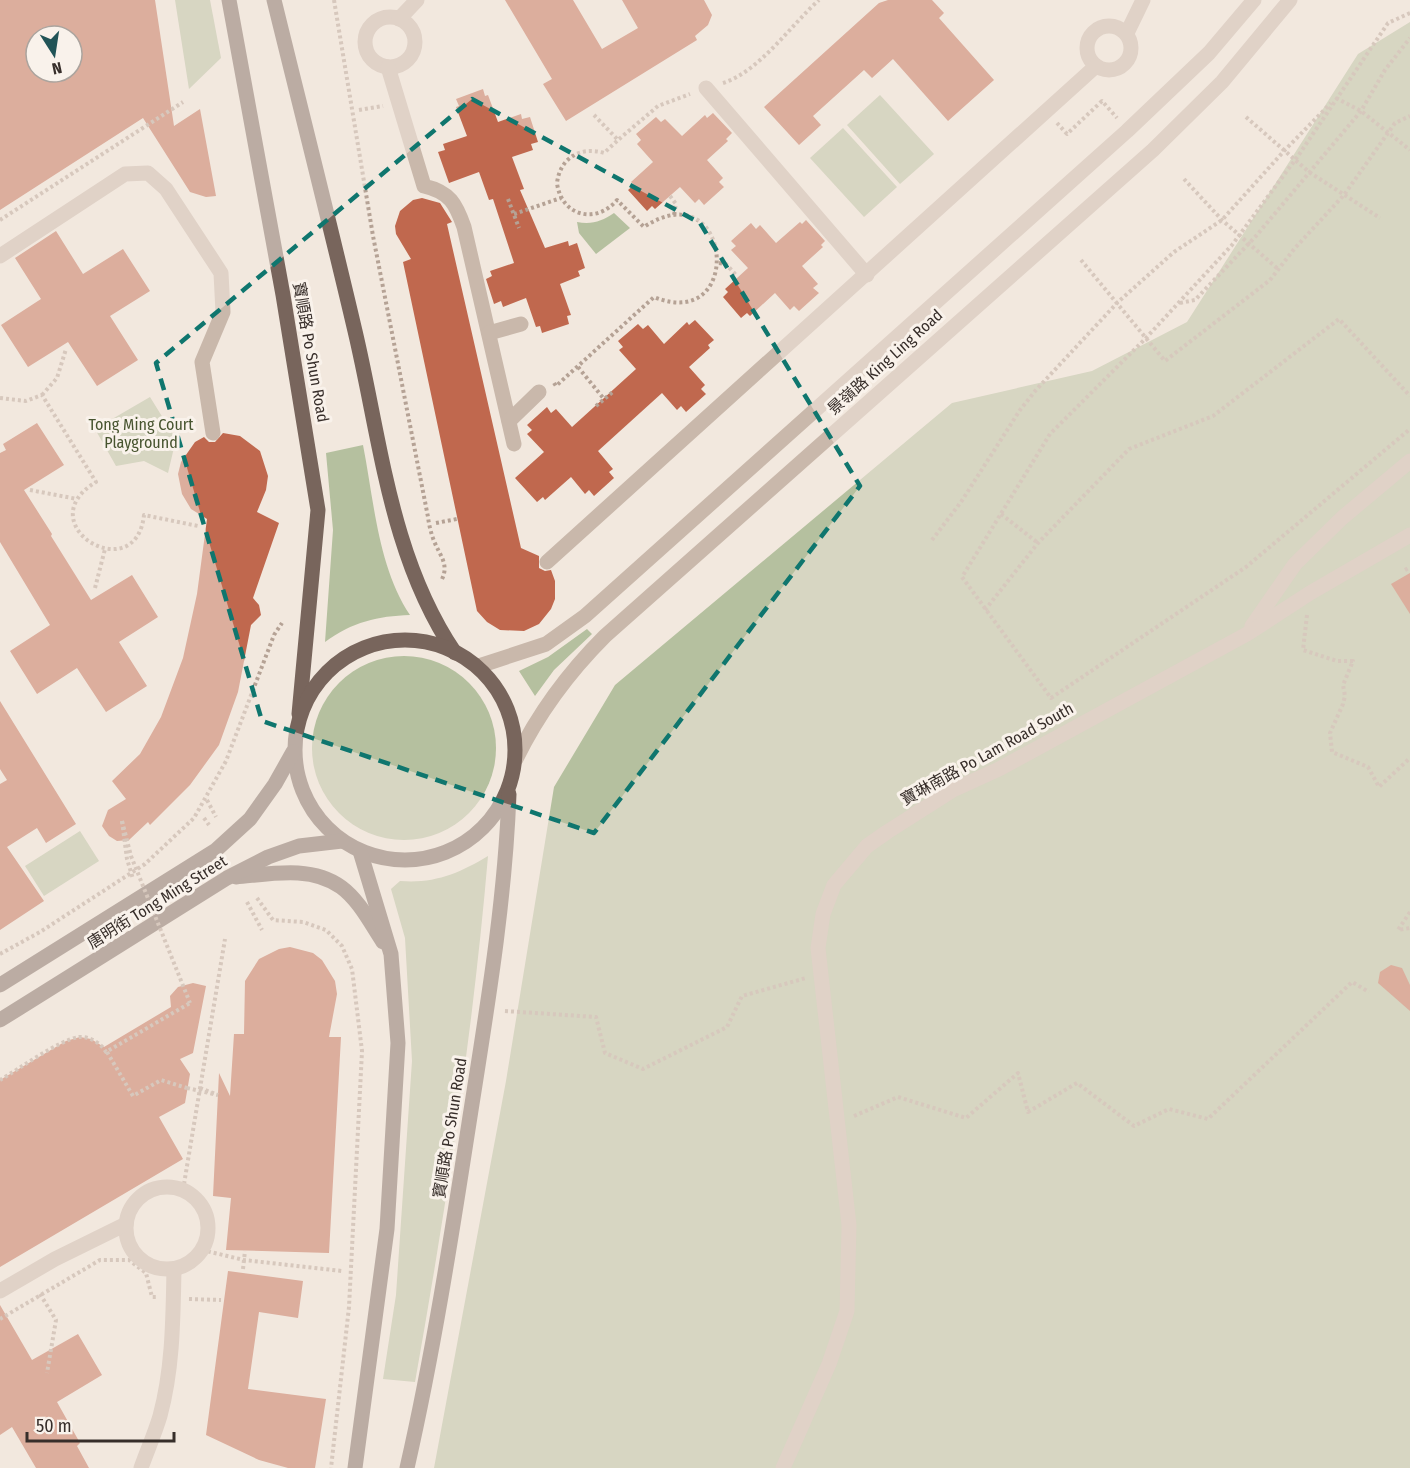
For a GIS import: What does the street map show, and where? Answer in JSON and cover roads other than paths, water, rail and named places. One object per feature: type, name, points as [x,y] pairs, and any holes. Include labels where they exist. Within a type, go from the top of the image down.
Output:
[{"type":"main road","name":"寶順路 Po Shun Road","points":[[229,0],[283,294],[318,510],[299,714],[293,752]]},
{"type":"main road","points":[[274,0],[356,332],[401,544],[426,603],[455,653]]},
{"type":"main road","points":[[293,752],[296,777],[306,801],[321,823],[342,841],[360,850],[392,859],[411,859],[449,850],[481,831],[496,814],[509,791],[516,759],[514,729],[508,709],[498,691],[479,666],[455,653],[428,643],[407,640],[368,646],[333,665],[319,680],[299,714]]},
{"type":"main road","name":"唐明街 Tong Ming Street","points":[[0,986],[216,850],[250,819],[275,784],[293,752]]},
{"type":"main road","name":"寶順路 Po Shun Road","points":[[407,1468],[430,1365],[488,1006],[507,839],[509,791]]},
{"type":"main road","name":"唐明街 Tong Ming Street","points":[[0,1020],[227,878],[291,848],[342,841]]},
{"type":"main road","points":[[355,1468],[387,1229],[398,1043],[391,954],[360,850]]},
{"type":"main road","points":[[227,878],[300,873],[327,880],[348,894],[391,954]]},
{"type":"street","points":[[399,19],[417,0]]},
{"type":"street","points":[[1127,33],[1143,0]]},
{"type":"street","name":"景嶺路 King Ling Road","points":[[479,666],[546,644],[585,616],[1127,131],[1209,52],[1254,0]]},
{"type":"street","name":"景嶺路 King Ling Road","points":[[516,759],[532,726],[558,688],[605,636],[1153,150],[1222,82],[1290,0]]},
{"type":"street","points":[[390,18],[399,19],[411,29],[415,44],[413,52],[403,63],[388,67],[380,65],[368,54],[366,37],[375,23],[390,18]]},
{"type":"street","points":[[1114,26],[1127,33],[1131,40],[1131,54],[1123,66],[1109,71],[1096,66],[1087,53],[1089,39],[1093,33],[1099,28],[1114,26]]},
{"type":"street","points":[[547,561],[867,275],[1096,66]]},
{"type":"street","points":[[388,67],[424,186],[440,190],[457,207],[464,227],[514,444]]},
{"type":"street","points":[[706,88],[867,275]]},
{"type":"street","points":[[0,256],[125,174],[148,173],[166,189],[221,273],[223,312],[202,362],[213,433]]},
{"type":"street","points":[[489,333],[521,324]]},
{"type":"street","points":[[509,421],[539,392]]},
{"type":"street","points":[[1247,634],[1295,564],[1342,518],[1410,461]]},
{"type":"street","name":"寶琳南路 Po Lam Road South","points":[[783,1468],[829,1364],[847,1311],[849,1225],[819,974],[818,948],[823,914],[834,885],[867,846],[954,790],[999,769],[1247,634],[1310,593],[1410,535]]},
{"type":"street","points":[[164,1187],[183,1190],[201,1205],[206,1215],[207,1239],[202,1250],[185,1265],[174,1269],[155,1267],[139,1258],[129,1242],[126,1224],[129,1212],[146,1193],[164,1187]]},
{"type":"street","points":[[0,1291],[55,1259],[126,1224]]},
{"type":"street","points":[[141,1468],[160,1416],[168,1372],[172,1341],[174,1269]]},
{"type":"park label","name":"Tong Ming Court Playground","points":[[141,433]]}]
